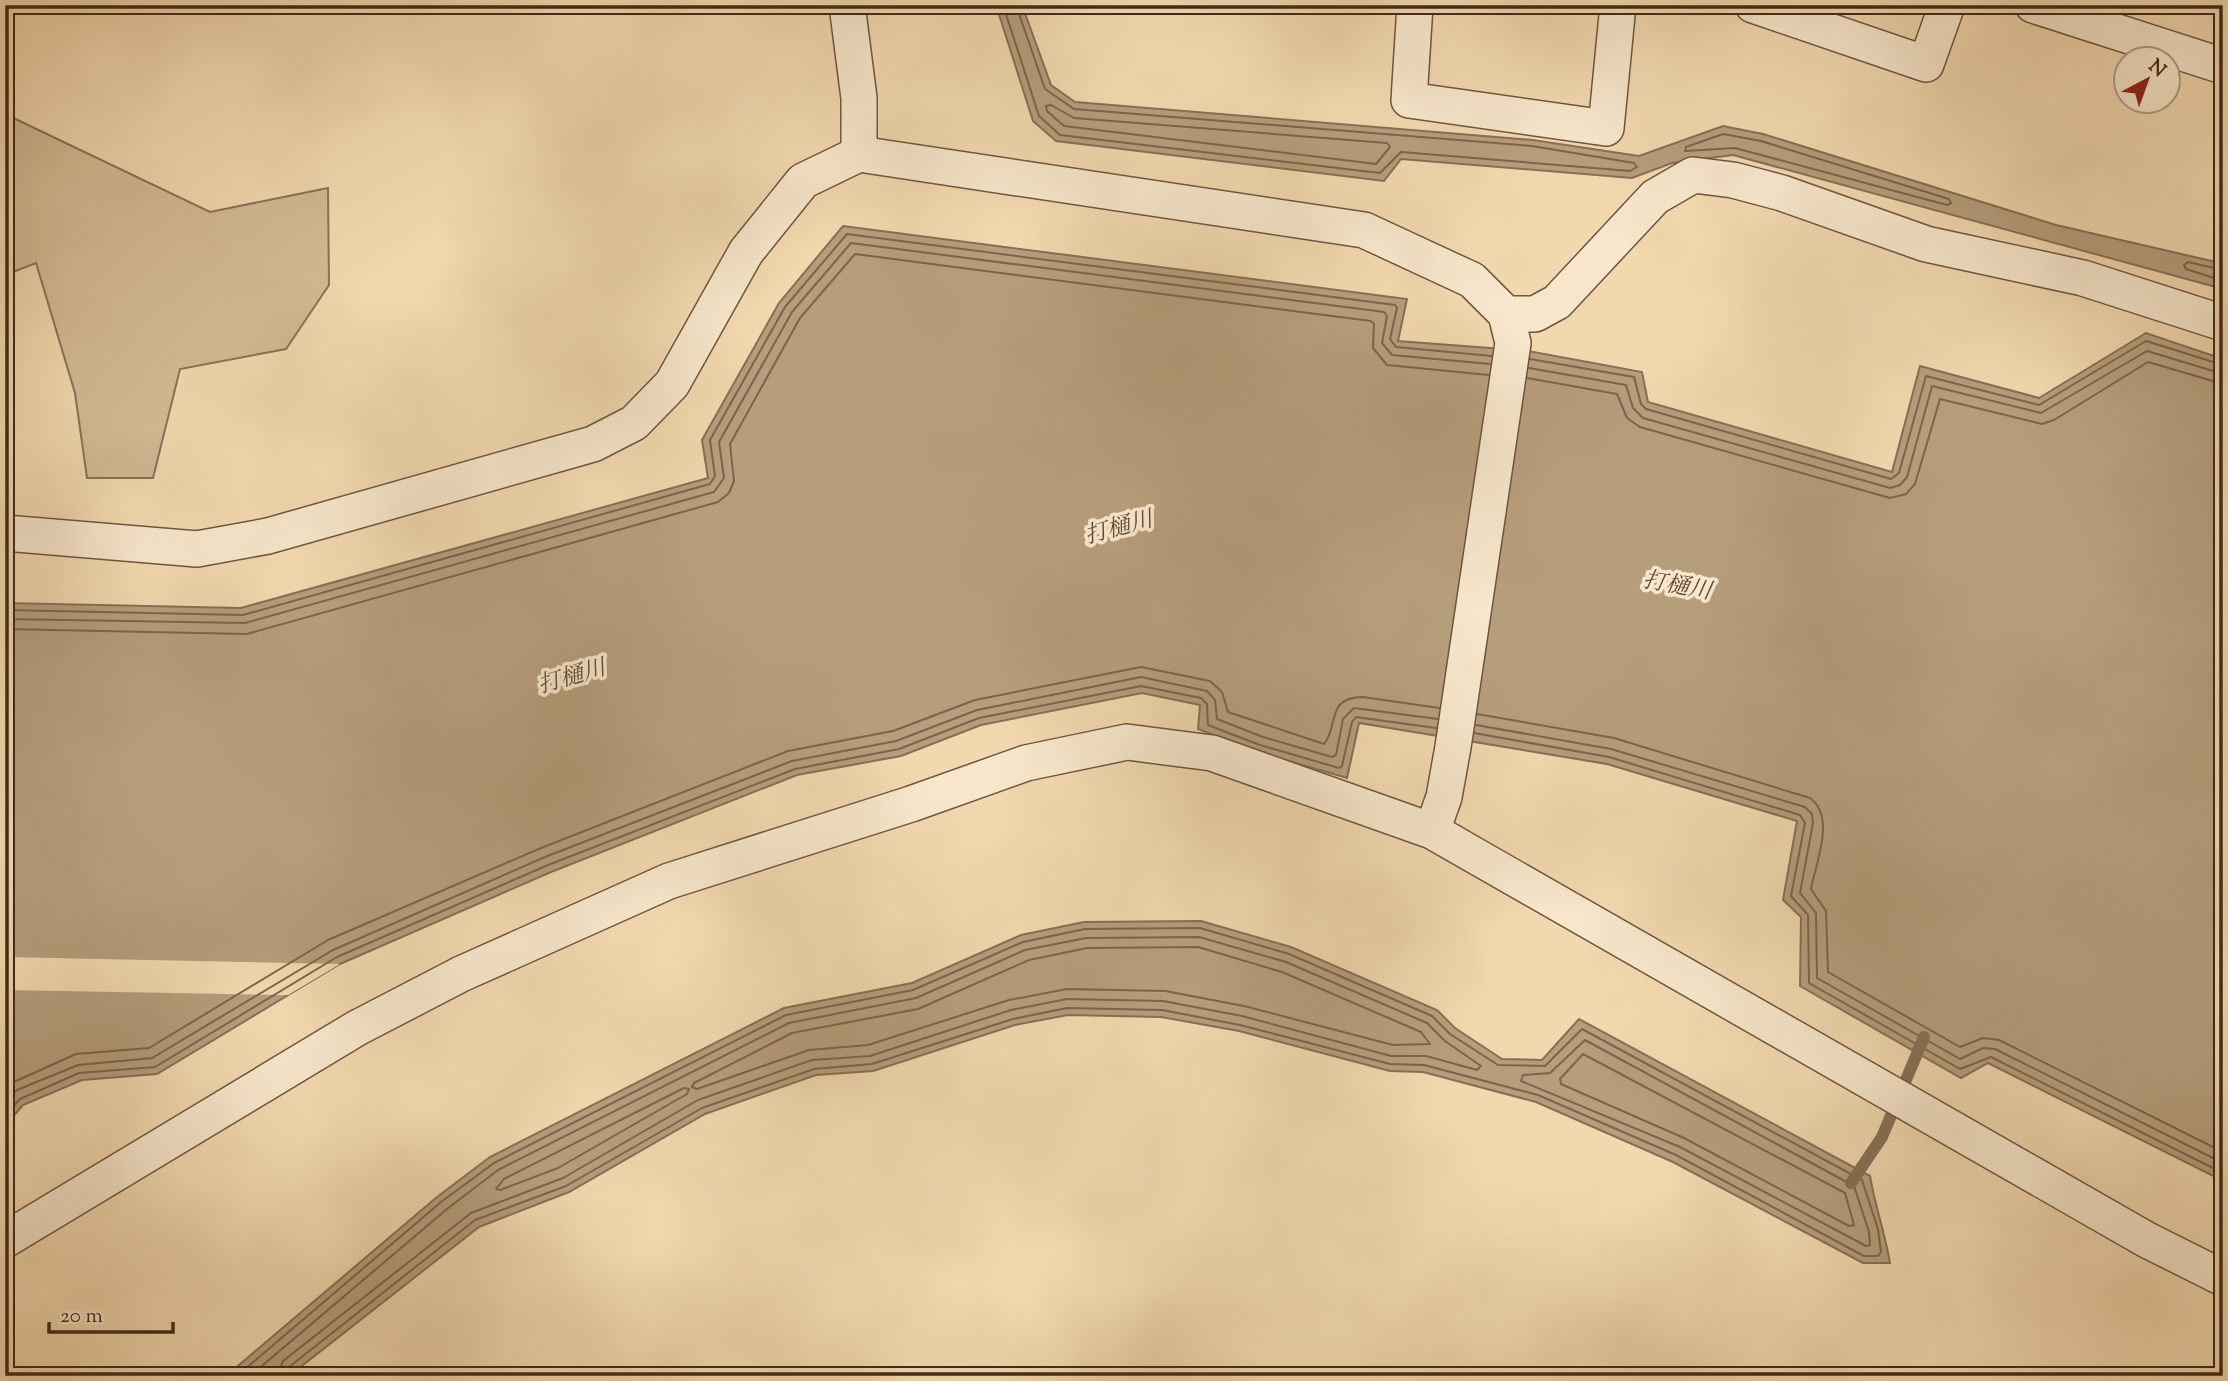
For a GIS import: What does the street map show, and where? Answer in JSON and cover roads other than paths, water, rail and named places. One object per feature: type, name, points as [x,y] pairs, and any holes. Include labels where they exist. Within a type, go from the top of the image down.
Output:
[{"type":"street","points":[[847,5],[859,98],[859,155]]},
{"type":"street","points":[[1415,5],[1409,100],[1606,128],[1618,5]]},
{"type":"street","points":[[1753,5],[1926,64],[1947,5]]},
{"type":"street","points":[[2033,5],[2223,66]]},
{"type":"street","points":[[5,533],[197,548],[268,536],[593,444],[634,423],[673,384],[746,252],[803,181],[859,155],[1364,230],[1472,280],[1510,329],[1453,747],[1444,796],[1432,831]]},
{"type":"street","points":[[1510,329],[1557,302],[1655,197],[1693,175],[1733,180],[1782,193],[1926,244],[2083,278],[2223,323]]},
{"type":"street","points":[[5,1240],[357,1028],[461,974],[669,881],[911,804],[1026,763],[1128,742],[1212,753],[1432,831],[1935,1116],[2147,1240],[2223,1278]]},
{"type":"water","points":[[996,5],[1022,5],[1051,85],[1075,102],[1533,140],[1639,156],[1723,126],[1763,134],[2056,225],[2223,264],[2223,289],[1733,155],[1672,163],[1632,178],[1401,159],[1384,181],[1056,141],[1033,121]]},
{"type":"water","name":"打樋川","points":[[843,226],[1407,299],[1398,341],[1528,351],[1642,372],[1648,402],[1892,472],[1920,366],[2039,398],[2146,333],[2223,359],[2223,1181],[1988,1063],[1961,1078],[1800,986],[1801,917],[1783,900],[1797,821],[1607,764],[1359,723],[1347,778],[1258,752],[1198,729],[1200,705],[1142,693],[981,725],[901,756],[797,775],[551,872],[340,964],[157,1074],[82,1080],[23,1105],[5,1126],[5,603],[241,608],[708,478],[702,440],[779,303]]},
{"type":"water","points":[[1201,921],[1291,947],[1437,1010],[1455,1028],[1502,1059],[1542,1060],[1579,1019],[1870,1176],[1890,1263],[1863,1263],[1673,1162],[1536,1102],[1423,1072],[1390,1071],[1239,1031],[1161,1017],[1068,1015],[1015,1025],[873,1071],[816,1075],[705,1114],[569,1192],[479,1227],[289,1376],[226,1376],[437,1197],[490,1157],[784,1008],[912,983],[1021,935],[1084,922]]},
{"type":"waterway","points":[[1851,1183],[1882,1137],[1924,1037]]}]
